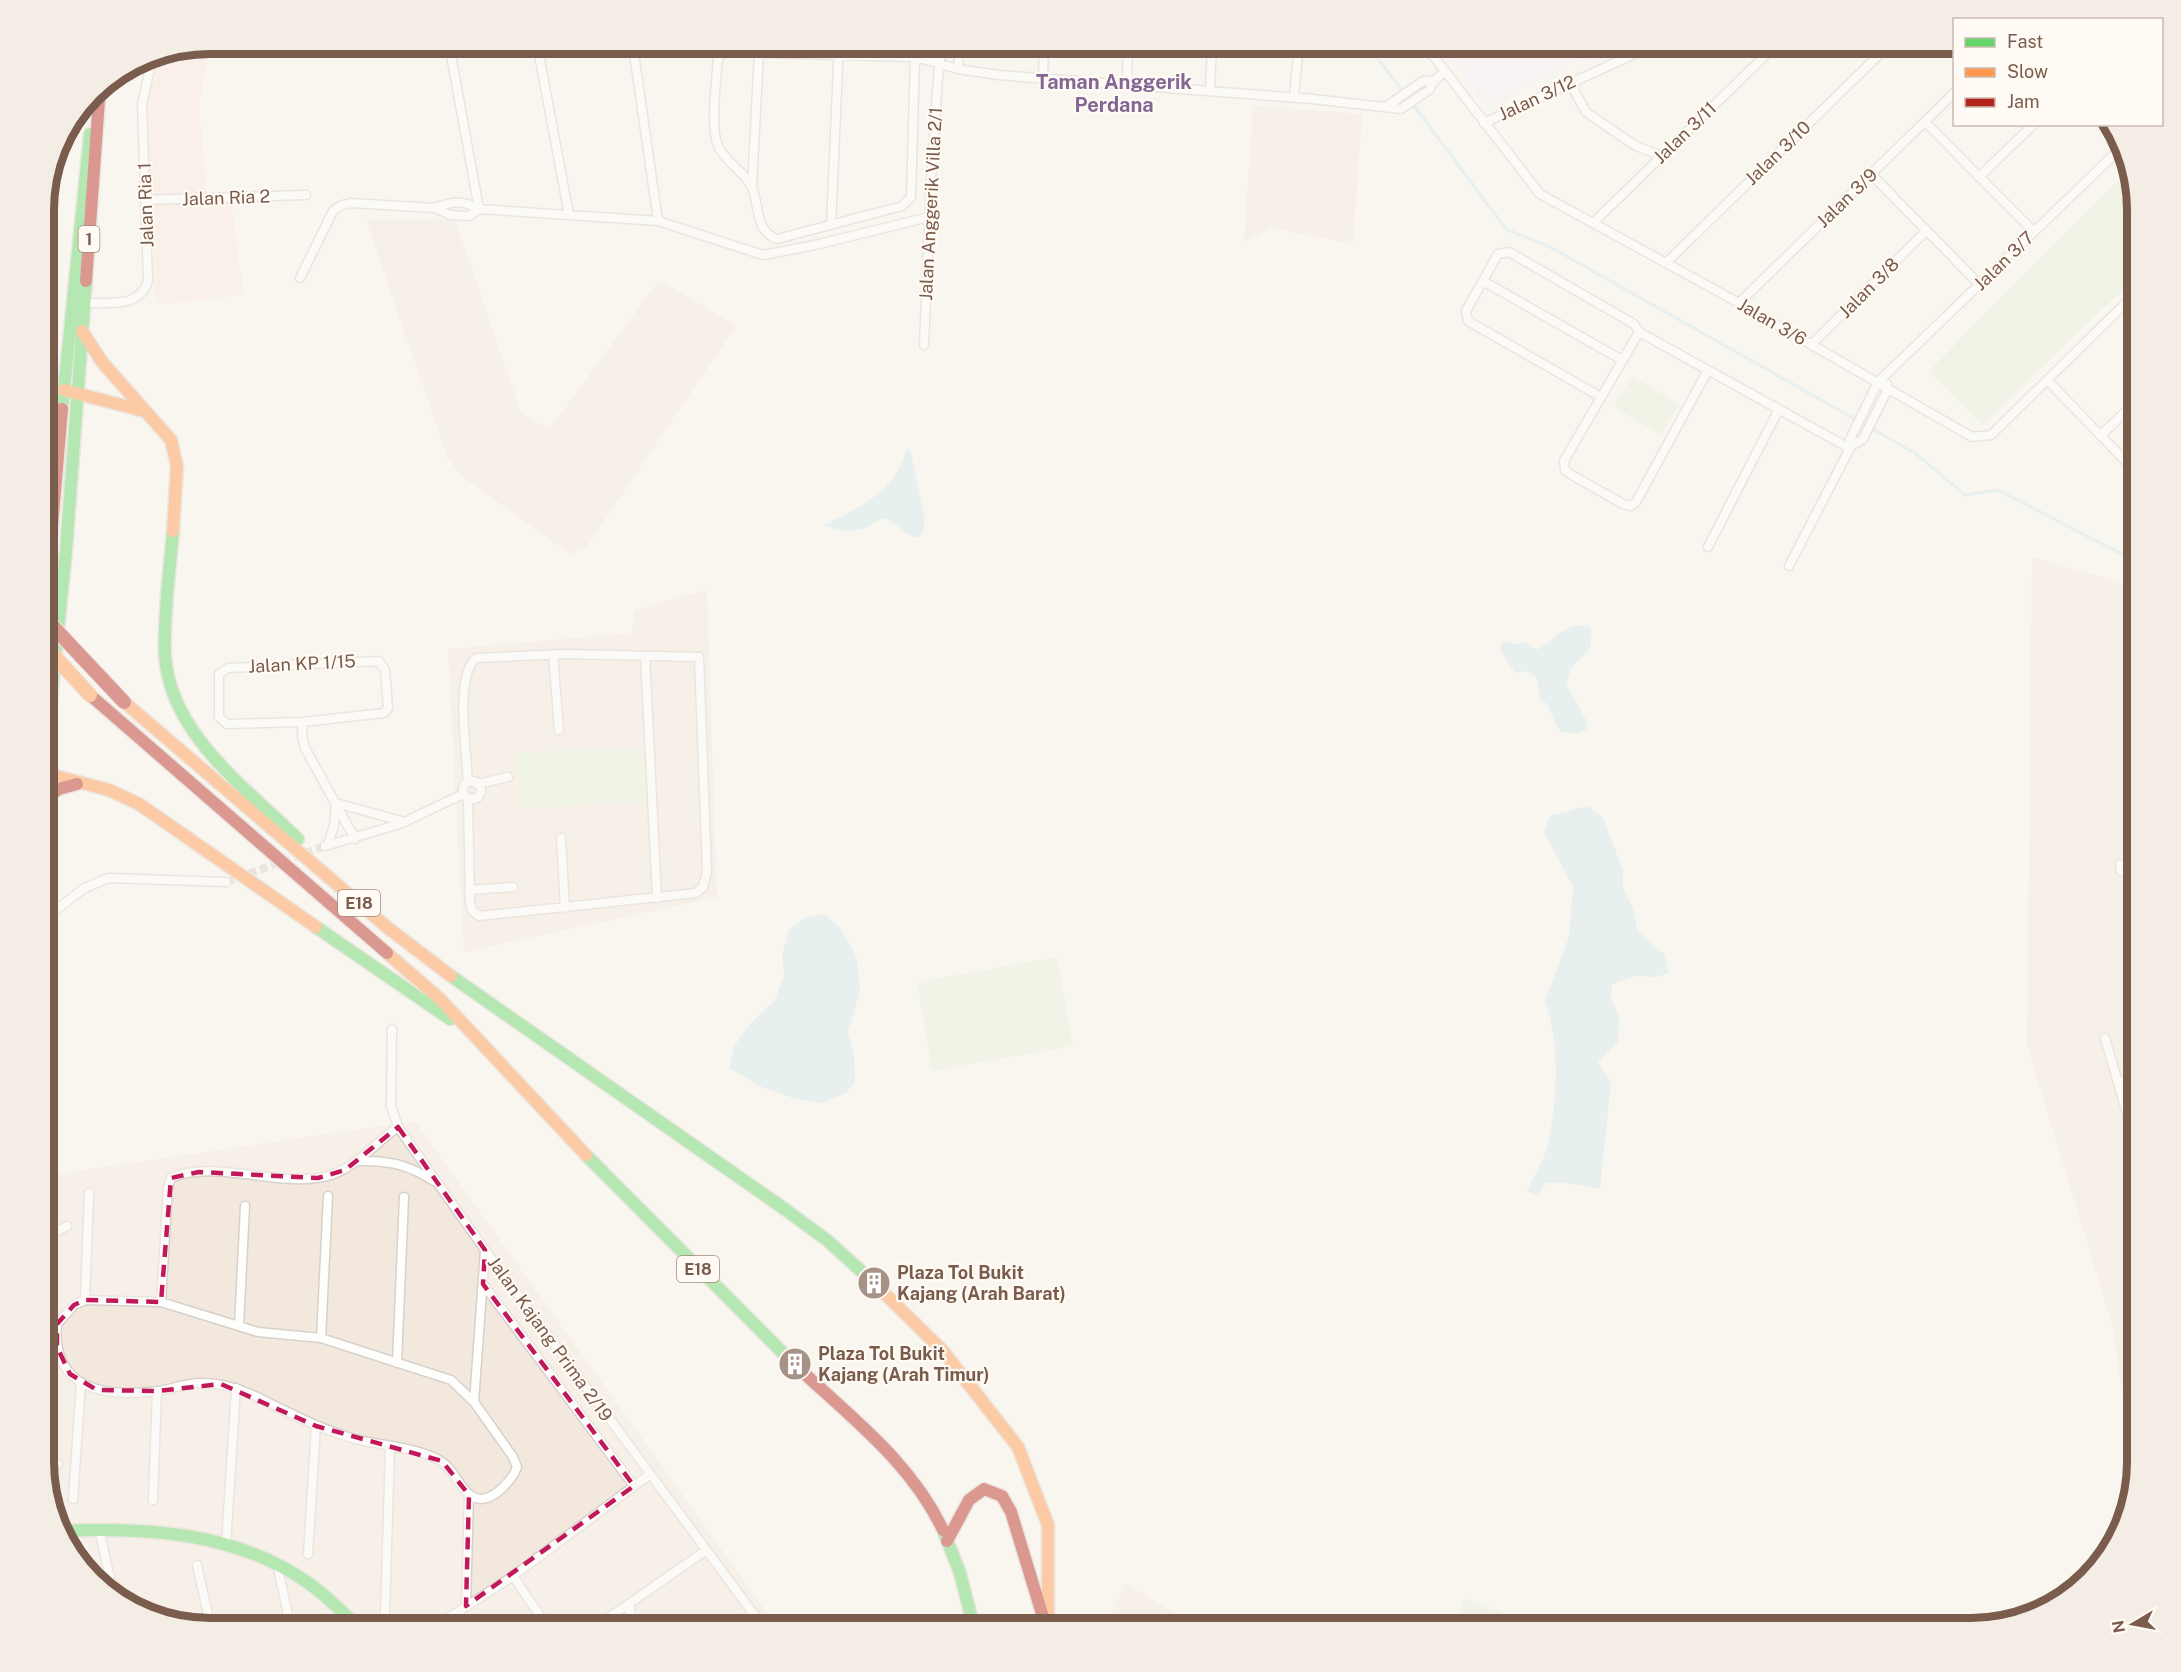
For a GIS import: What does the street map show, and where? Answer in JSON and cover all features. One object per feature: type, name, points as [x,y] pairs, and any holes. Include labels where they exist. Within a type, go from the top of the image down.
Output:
[{"type":"main road","name":"1","points":[[54,669],[65,564],[99,101]]},
{"type":"main road","name":"1","points":[[54,505],[87,151],[96,104]]},
{"type":"main road","points":[[82,331],[102,362],[144,411],[163,428],[176,453],[165,654],[171,690],[184,720],[199,741],[388,928]]},
{"type":"main road","points":[[64,390],[144,411]]},
{"type":"main road","points":[[54,563],[65,564]]},
{"type":"main road","name":"E18","points":[[54,628],[124,702],[388,928],[487,1004],[786,1210],[828,1241],[862,1272]]},
{"type":"main road","name":"E18","points":[[54,656],[90,695],[440,999],[614,1185],[783,1353]]},
{"type":"main road","points":[[54,776],[77,784],[109,790],[139,804],[469,1032]]},
{"type":"main road","points":[[54,792],[77,784]]},
{"type":"main road","points":[[886,1294],[942,1350],[1018,1447],[1048,1525],[1047,1618]]},
{"type":"main road","points":[[806,1375],[902,1466],[918,1485],[947,1541],[971,1618]]},
{"type":"main road","points":[[947,1541],[975,1494],[984,1489],[1002,1496],[1011,1512],[1044,1618]]},
{"type":"main road","points":[[70,1530],[145,1529],[226,1545],[278,1564],[306,1581],[347,1618]]},
{"type":"street","points":[[451,54],[479,209]]},
{"type":"street","points":[[539,54],[569,215]]},
{"type":"street","points":[[634,54],[658,221]]},
{"type":"street","points":[[722,54],[718,56],[714,137],[720,150],[752,187]]},
{"type":"street","points":[[759,54],[752,187],[762,228],[777,238],[902,206],[911,197],[915,57]]},
{"type":"street","points":[[831,225],[839,54],[915,57],[958,69],[998,75],[1294,97],[1401,109],[1429,90],[1434,81],[1445,71]]},
{"type":"street","name":"Jalan Anggerik Villa 2/1","points":[[933,54],[939,64]]},
{"type":"street","name":"Jalan Anggerik Villa 2/1","points":[[924,345],[929,217],[942,54]]},
{"type":"street","points":[[958,69],[959,54]]},
{"type":"street","points":[[1043,78],[1044,54]]},
{"type":"street","points":[[1127,84],[1128,54]]},
{"type":"street","points":[[1210,90],[1212,54]]},
{"type":"street","points":[[1294,97],[1298,54]]},
{"type":"street","name":"Jalan 3/6","points":[[1432,54],[1540,194],[1739,303],[1972,437],[1983,438],[1991,435],[2127,303]]},
{"type":"street","name":"Jalan 3/12","points":[[1485,123],[1634,54]]},
{"type":"street","name":"Jalan 3/11","points":[[1593,223],[1767,54]]},
{"type":"street","name":"Jalan 3/10","points":[[1666,263],[1880,54]]},
{"type":"street","name":"Jalan Ria 1","points":[[85,303],[127,303],[145,291],[148,281],[142,104],[150,66]]},
{"type":"street","points":[[1387,106],[1423,81],[1434,81]]},
{"type":"street","points":[[1570,83],[1586,112],[1634,145],[1661,156]]},
{"type":"street","name":"Jalan 3/9","points":[[1739,303],[1953,94]]},
{"type":"street","points":[[1925,122],[2034,232]]},
{"type":"street","points":[[1979,177],[2032,126]]},
{"type":"street","name":"Jalan 3/7","points":[[1878,382],[2116,152]]},
{"type":"street","points":[[1871,174],[1979,284]]},
{"type":"street","name":"Jalan Ria 2","points":[[146,200],[306,195]]},
{"type":"street","points":[[435,208],[450,202],[468,203],[479,209],[658,221],[763,255],[929,217]]},
{"type":"street","points":[[300,278],[333,212],[342,205],[351,203],[435,208],[450,215],[469,216],[479,209]]},
{"type":"street","name":"Jalan 3/8","points":[[1812,345],[1926,231]]},
{"type":"street","points":[[1601,397],[1468,321],[1466,311],[1498,254],[1509,252],[1634,324],[1639,332],[1778,411],[1850,447]]},
{"type":"street","points":[[1483,281],[1622,360]]},
{"type":"street","points":[[1639,332],[1564,461],[1565,470],[1623,504],[1630,506],[1636,502],[1708,370]]},
{"type":"street","points":[[1850,447],[1863,438],[1882,400],[1887,389],[1886,375]]},
{"type":"street","points":[[2048,381],[2127,461]]},
{"type":"street","points":[[1789,566],[1850,447],[1852,434],[1878,382]]},
{"type":"street","points":[[1708,547],[1778,411]]},
{"type":"street","points":[[2102,434],[2127,411]]},
{"type":"street","points":[[553,654],[559,730]]},
{"type":"street","points":[[336,803],[334,825],[326,845],[405,822],[466,796],[475,799],[480,794],[473,783],[463,691],[471,663],[476,658],[553,654],[699,657],[701,662],[707,872],[704,887],[696,893],[480,916],[472,910],[469,890],[466,796],[463,787],[473,783],[508,777]]},
{"type":"street","points":[[645,656],[657,898]]},
{"type":"street","name":"Jalan KP 1/15","points":[[379,661],[384,670],[388,708],[384,713],[303,722],[224,722],[219,717],[219,674],[228,668],[379,661]]},
{"type":"street","points":[[303,722],[302,736],[305,747],[355,838]]},
{"type":"street","points":[[336,803],[405,822]]},
{"type":"street","points":[[561,838],[565,908]]},
{"type":"street","points":[[54,911],[82,889],[108,878],[226,882]]},
{"type":"street","points":[[469,890],[513,886]]},
{"type":"street","name":"Jalan Kajang Prima 2/19","points":[[392,1029],[391,1106],[398,1127],[649,1475],[756,1618]]},
{"type":"street","points":[[2104,1038],[2127,1111]]},
{"type":"street","points":[[2118,1081],[2127,1081]]},
{"type":"street","points":[[160,1302],[168,1187],[171,1178],[183,1172],[199,1172],[318,1178],[345,1170],[359,1161],[398,1127]]},
{"type":"street","points":[[359,1161],[400,1162],[437,1182]]},
{"type":"street","points":[[85,1300],[89,1193]]},
{"type":"street","points":[[321,1338],[328,1196]]},
{"type":"street","points":[[397,1363],[404,1197]]},
{"type":"street","points":[[239,1326],[245,1206]]},
{"type":"street","points":[[54,1233],[67,1226]]},
{"type":"street","points":[[474,1402],[485,1250]]},
{"type":"street","points":[[483,1284],[634,1486]]},
{"type":"street","points":[[85,1300],[160,1302],[279,1336],[321,1338],[451,1380],[474,1402],[513,1457],[517,1467],[514,1477],[490,1497],[481,1499],[469,1495],[442,1461],[429,1455],[390,1447],[316,1426],[236,1388],[199,1383],[158,1391],[116,1393],[97,1390],[81,1383],[70,1374],[61,1361],[57,1347],[57,1324],[74,1305],[85,1300]]},
{"type":"street","points":[[73,1499],[81,1383]]},
{"type":"street","points":[[226,1545],[236,1388]]},
{"type":"street","points":[[153,1500],[158,1391]]},
{"type":"street","points":[[308,1554],[316,1426]]},
{"type":"street","points":[[382,1618],[384,1614],[390,1447]]},
{"type":"street","points":[[54,1463],[58,1464]]},
{"type":"street","points":[[449,1618],[513,1576],[649,1475]]},
{"type":"street","points":[[466,1606],[469,1495]]},
{"type":"street","points":[[99,1528],[111,1582]]},
{"type":"street","points":[[610,1618],[705,1551]]},
{"type":"street","points":[[278,1564],[289,1618]]},
{"type":"street","points":[[197,1565],[209,1618]]},
{"type":"street","points":[[513,1576],[541,1618]]},
{"type":"street","points":[[630,1604],[630,1618]]},
{"type":"highlighted area","points":[[398,1127],[485,1250],[483,1284],[634,1486],[466,1606],[469,1495],[442,1461],[316,1426],[221,1384],[157,1391],[97,1390],[70,1374],[57,1347],[57,1324],[74,1305],[85,1300],[161,1302],[171,1178],[199,1172],[318,1178],[345,1170]]},
{"type":"shaded area","points":[[208,54],[199,104],[207,201],[231,201],[243,291],[234,296],[163,304],[155,302],[146,104],[155,65],[180,57]]},
{"type":"shaded area","points":[[1448,54],[1609,54],[1596,60],[1573,61],[1528,83],[1509,99],[1487,106]]},
{"type":"shaded area","points":[[1253,106],[1362,114],[1353,244],[1272,228],[1244,242]]},
{"type":"shaded area","points":[[366,220],[455,220],[521,412],[549,430],[659,280],[736,326],[585,549],[570,554],[463,477],[448,459]]},
{"type":"shaded area","points":[[2032,557],[2127,586],[2127,1429],[2113,1328],[2027,1045]]},
{"type":"shaded area","points":[[707,590],[717,897],[464,952],[448,649],[632,633],[634,610]]},
{"type":"shaded area","points":[[415,1121],[771,1618],[200,1618],[160,1610],[124,1592],[93,1565],[80,1548],[66,1521],[57,1492],[54,1472],[54,1175]]},
{"type":"shaded area","points":[[74,1538],[88,1543],[93,1565],[80,1548]]},
{"type":"shaded area","points":[[1126,1583],[1183,1618],[1110,1618]]},
{"type":"green space","points":[[2123,175],[2127,200],[2127,286],[1982,426],[1929,371]]},
{"type":"green space","points":[[1632,376],[1679,404],[1661,435],[1614,407]]},
{"type":"green space","points":[[644,747],[646,803],[518,808],[516,752]]},
{"type":"green space","points":[[1057,957],[1073,1046],[932,1071],[917,982]]},
{"type":"green space","points":[[1465,1598],[1503,1612],[1501,1618],[1458,1618]]},
{"type":"water","points":[[910,449],[925,519],[923,533],[917,538],[882,518],[866,528],[847,531],[823,526],[862,505],[885,488],[901,465],[906,450]]},
{"type":"water","points":[[1576,625],[1591,628],[1590,647],[1572,668],[1566,684],[1586,720],[1587,729],[1578,733],[1562,732],[1556,725],[1547,703],[1541,702],[1537,678],[1527,671],[1515,673],[1500,649],[1503,641],[1515,644],[1525,642],[1536,650],[1564,630]]},
{"type":"water","points":[[1588,806],[1603,818],[1623,870],[1623,889],[1633,908],[1637,930],[1665,955],[1668,973],[1657,977],[1636,976],[1612,984],[1611,999],[1619,1016],[1618,1042],[1598,1062],[1611,1083],[1600,1189],[1567,1183],[1546,1183],[1537,1195],[1527,1192],[1548,1145],[1554,1109],[1556,1072],[1553,1036],[1545,1001],[1569,937],[1573,887],[1544,832],[1550,816]]},
{"type":"water","points":[[824,914],[841,929],[857,958],[860,990],[848,1033],[854,1055],[855,1082],[846,1093],[822,1103],[796,1099],[759,1086],[730,1068],[734,1046],[749,1025],[775,1000],[784,976],[782,956],[789,930],[805,918]]},
{"type":"waterway","points":[[1375,54],[1404,93]]},
{"type":"waterway","points":[[1412,103],[1506,229],[1552,248],[1915,453],[1965,495],[1998,490],[2127,557]]},
{"type":"tunnel","points":[[226,882],[325,846]]},
{"type":"tunnel","points":[[862,1272],[886,1295]]},
{"type":"tunnel","points":[[783,1353],[806,1375]]},
{"type":"traffic: fast","points":[[62,409],[90,134]]},
{"type":"traffic: fast","points":[[54,669],[66,551],[86,281]]},
{"type":"traffic: fast","points":[[173,531],[166,609],[165,655],[170,683],[180,710],[195,734],[234,779],[298,839]]},
{"type":"traffic: fast","points":[[316,927],[450,1019]]},
{"type":"traffic: fast","points":[[451,976],[786,1210],[828,1241],[862,1272]]},
{"type":"traffic: fast","points":[[586,1155],[783,1353]]},
{"type":"traffic: fast","points":[[943,1530],[960,1573],[971,1618]]},
{"type":"traffic: fast","points":[[71,1531],[157,1532],[188,1536],[250,1552],[279,1565],[307,1582],[348,1618]]},
{"type":"traffic: slow","points":[[82,331],[102,362],[171,440],[177,466],[173,531]]},
{"type":"traffic: slow","points":[[64,390],[144,411]]},
{"type":"traffic: slow","points":[[54,656],[90,695]]},
{"type":"traffic: slow","points":[[124,702],[388,928],[451,976]]},
{"type":"traffic: slow","points":[[54,776],[109,790],[139,804],[316,927]]},
{"type":"traffic: slow","points":[[387,953],[440,999],[586,1155]]},
{"type":"traffic: slow","points":[[886,1295],[942,1350],[1018,1447],[1048,1525],[1048,1618]]},
{"type":"traffic: jam","points":[[86,281],[99,101]]},
{"type":"traffic: jam","points":[[54,503],[62,409]]},
{"type":"traffic: jam","points":[[54,628],[124,702]]},
{"type":"traffic: jam","points":[[90,695],[387,953]]},
{"type":"traffic: jam","points":[[54,792],[77,784]]},
{"type":"traffic: jam","points":[[806,1375],[864,1428],[900,1465],[916,1485],[943,1530]]},
{"type":"traffic: jam","points":[[947,1541],[969,1500],[984,1489],[1002,1496],[1011,1512],[1043,1617]]},
{"type":"place","name":"Plaza Tol Bukit Kajang (Arah Barat)","points":[[874,1283]]},
{"type":"place","name":"Plaza Tol Bukit Kajang (Arah Timur)","points":[[795,1364]]},
{"type":"district","name":"Taman Anggerik Perdana","points":[[1114,94]]}]
